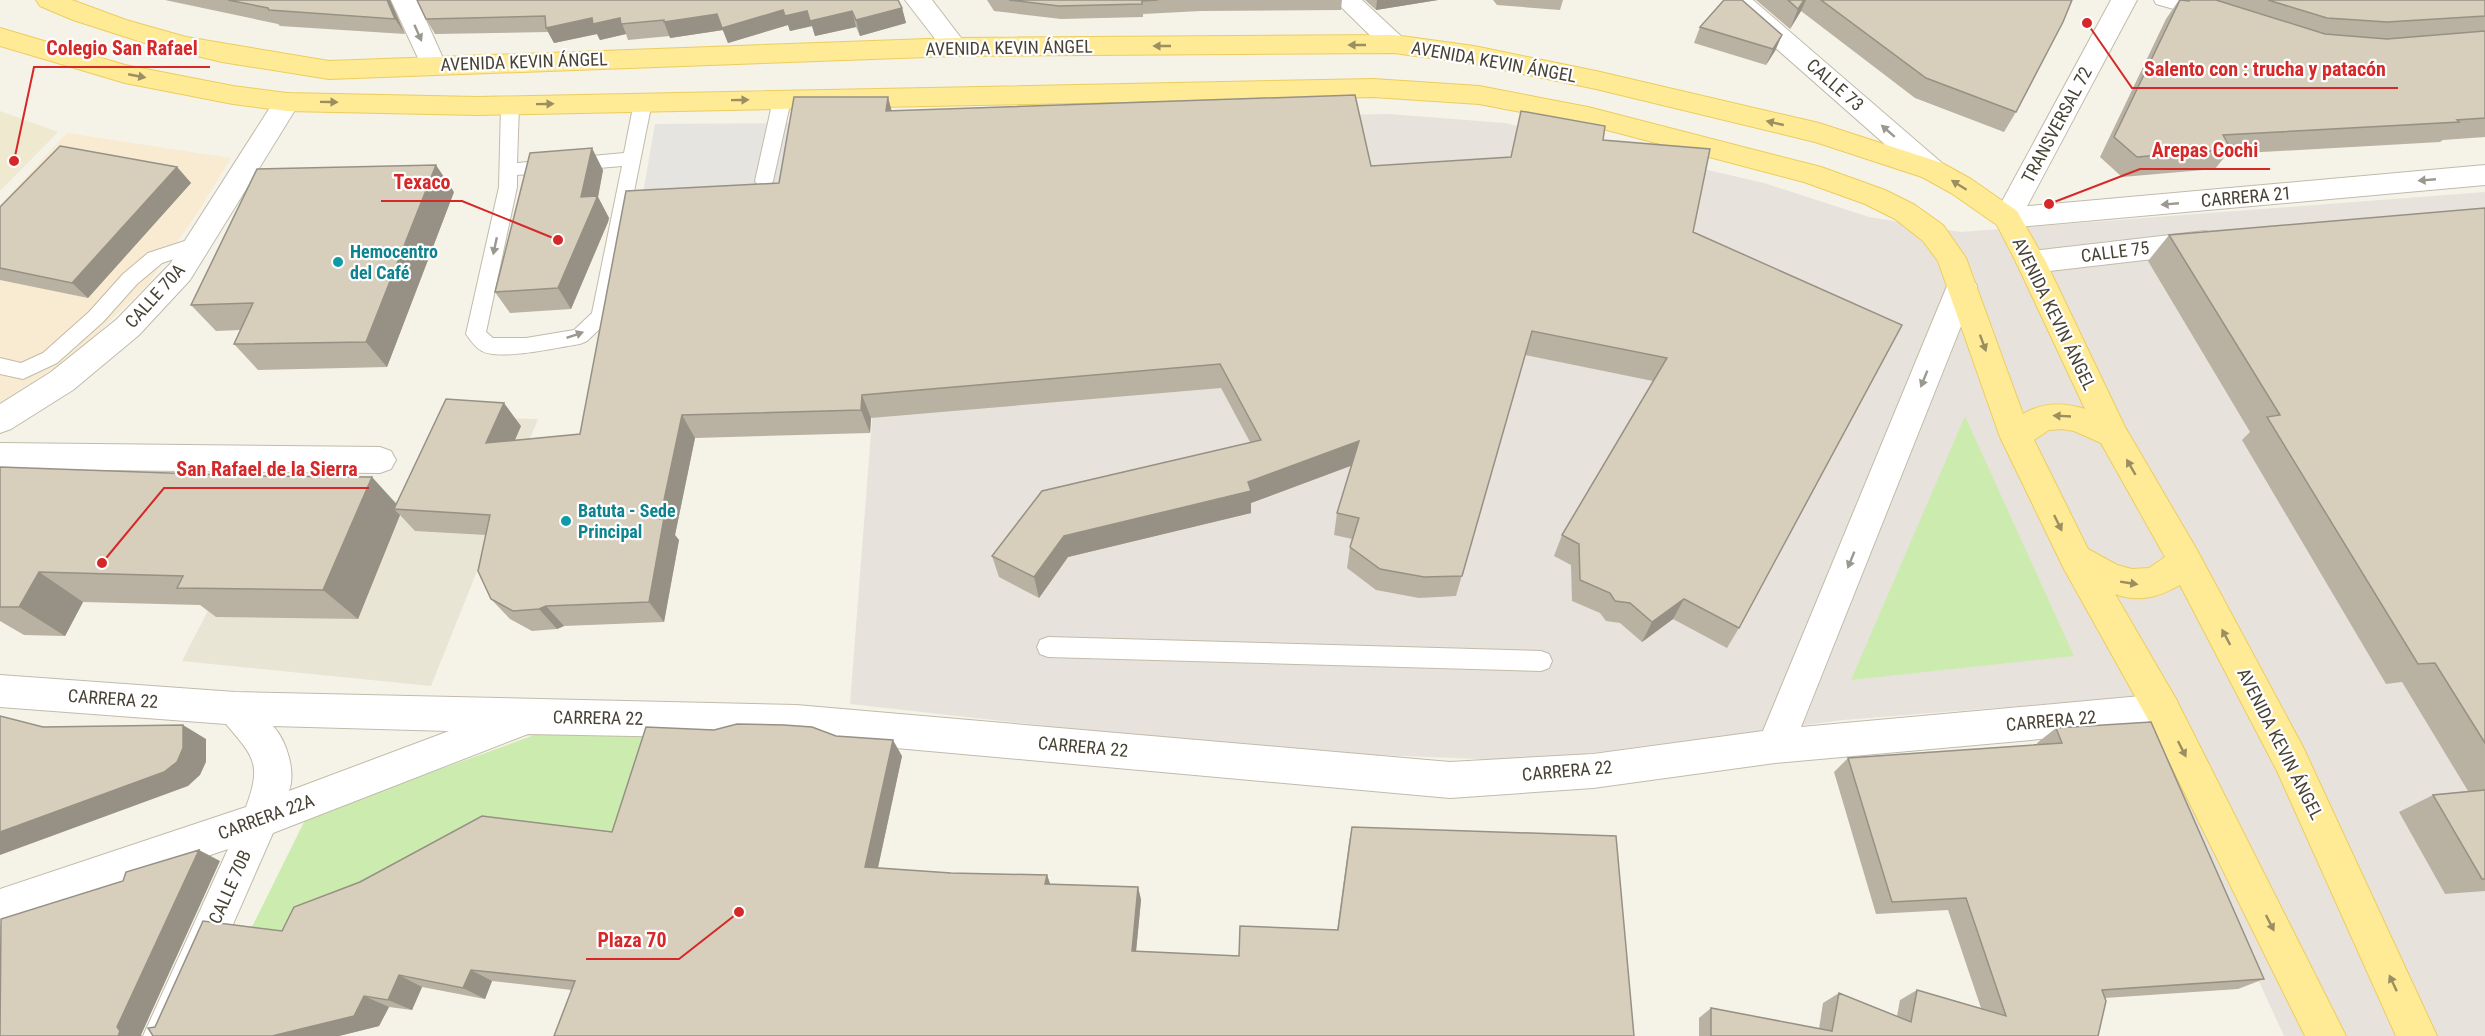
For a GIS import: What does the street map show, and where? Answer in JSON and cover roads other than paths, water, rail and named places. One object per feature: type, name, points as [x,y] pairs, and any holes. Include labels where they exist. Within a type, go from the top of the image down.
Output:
[{"type":"main road","name":"AVENIDA KEVIN ÁNGEL","points":[[49,0],[79,14],[166,41],[257,60],[329,70],[955,47],[1394,44],[1474,55],[1607,82],[1819,133],[1932,170],[1961,186],[2007,218],[2031,262],[2112,434],[2185,560],[2290,759],[2417,1036]]},
{"type":"main road","name":"AVENIDA KEVIN ÁNGEL","points":[[0,37],[33,49],[125,74],[233,95],[287,102],[510,105],[1373,88],[1479,96],[1588,116],[1811,174],[1875,196],[1905,212],[1933,233],[1951,258],[2016,437],[2076,559],[2163,711],[2326,1036]]},
{"type":"main road","points":[[2016,437],[2032,422],[2055,416],[2073,417],[2112,434]]},
{"type":"main road","points":[[2076,559],[2117,581],[2145,584],[2159,581],[2172,574],[2185,560]]},
{"type":"street","points":[[404,0],[433,65]]},
{"type":"street","points":[[918,0],[955,47]]},
{"type":"street","points":[[1347,0],[1394,44]]},
{"type":"street","name":"CALLE 73","points":[[1737,0],[1932,170]]},
{"type":"street","name":"TRANSVERSAL 72","points":[[2007,218],[2124,0]]},
{"type":"street","name":"CALLE 70A","points":[[0,420],[62,381],[128,327],[180,272],[287,102]]},
{"type":"street","name":"CARRERA 21","points":[[2007,218],[2485,175]]},
{"type":"street","name":"CALLE 75","points":[[2031,262],[2229,239]]},
{"type":"street","points":[[1775,746],[1962,286]]},
{"type":"street","points":[[0,456],[380,460]]},
{"type":"street","name":"CARRERA 22","points":[[0,691],[235,708],[796,722],[1450,780],[1593,771],[1775,746],[2163,711]]},
{"type":"street","name":"CALLE 70B","points":[[163,1036],[261,820],[274,781],[267,745],[235,708]]},
{"type":"street","name":"CARRERA 22A","points":[[0,908],[261,820],[528,717]]},
{"type":"lane","points":[[2162,0],[2219,18]]},
{"type":"lane","points":[[764,181],[782,100]]},
{"type":"lane","points":[[510,105],[508,187],[476,334],[489,346],[526,346],[580,336],[601,316],[643,102]]},
{"type":"lane","points":[[508,170],[631,159]]},
{"type":"lane","points":[[0,366],[23,370],[50,358],[96,317],[130,279],[155,258],[197,244]]},
{"type":"lane","points":[[1048,647],[1540,661]]},
{"type":"place","name":"Salento con : trucha y patacón","points":[[2087,23]]},
{"type":"place","name":"Colegio San Rafael","points":[[14,161]]},
{"type":"place","name":"Arepas Cochi","points":[[2049,204]]},
{"type":"place","name":"Texaco","points":[[558,240]]},
{"type":"place","name":"Hemocentro del Café","points":[[338,262]]},
{"type":"place","name":"Batuta - Sede Principal","points":[[566,521]]},
{"type":"place","name":"San Rafael de la Sierra","points":[[102,563]]},
{"type":"place","name":"Plaza 70","points":[[739,912]]}]
